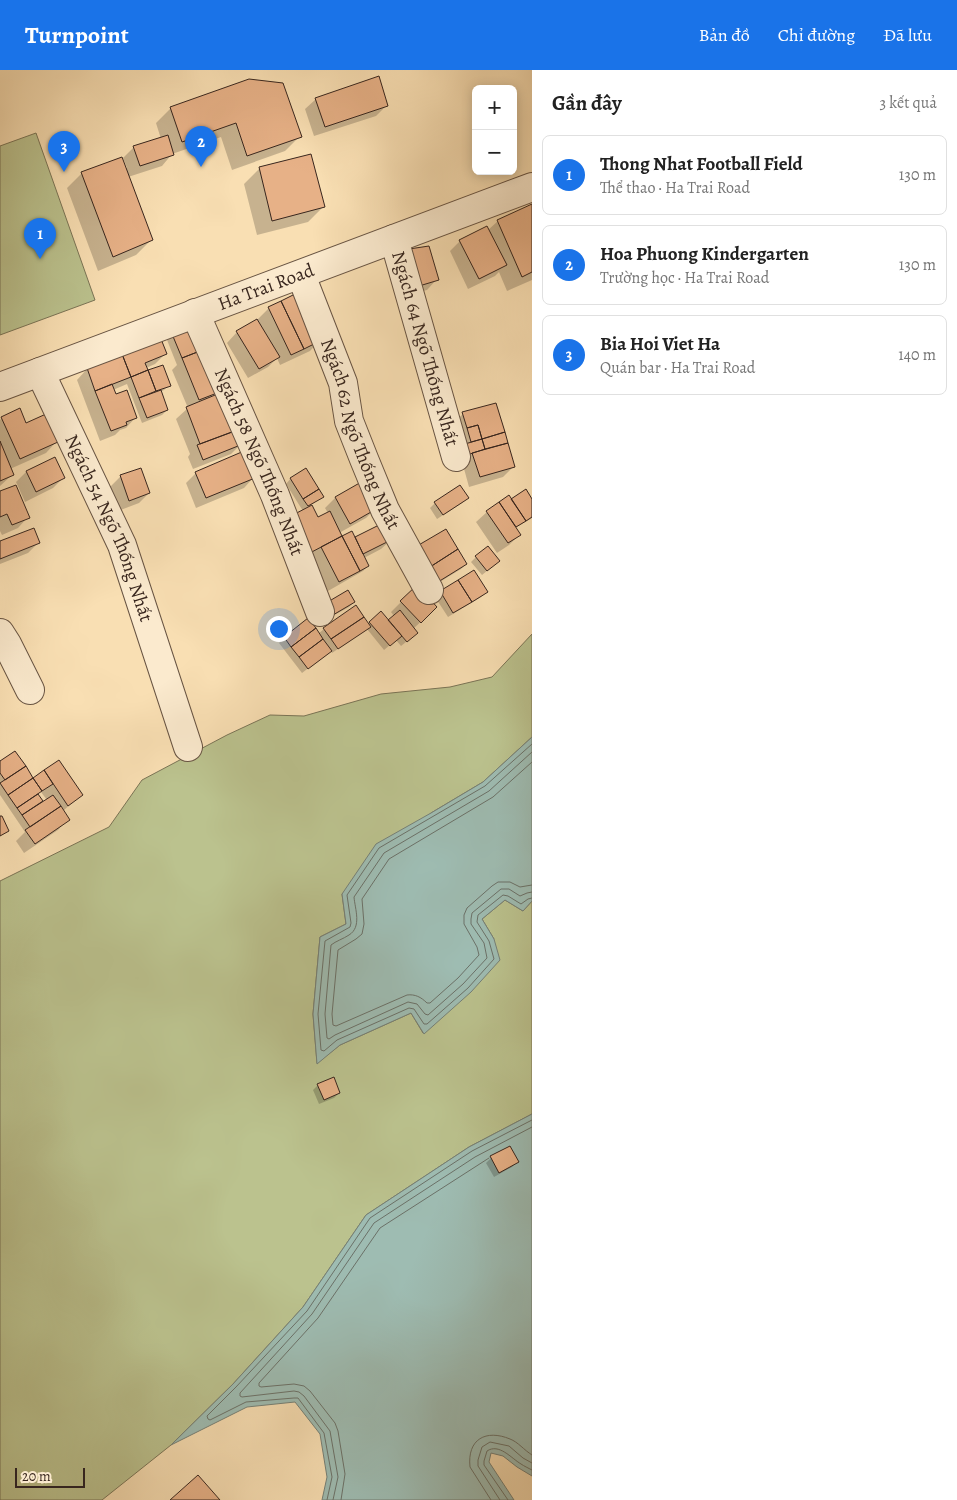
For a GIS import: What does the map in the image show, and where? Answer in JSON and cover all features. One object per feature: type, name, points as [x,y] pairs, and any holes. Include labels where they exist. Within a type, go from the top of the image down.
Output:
[{"type":"street","name":"Ha Trai Road","points":[[1,383],[40,372],[301,275],[532,186]]},
{"type":"street","name":"Ngách 64 Ngõ Thống Nhất","points":[[394,239],[456,457]]},
{"type":"street","name":"Ngách 62 Ngõ Thống Nhất","points":[[301,275],[344,382],[349,421],[364,459],[385,510],[429,590]]},
{"type":"street","name":"Ngách 58 Ngõ Thống Nhất","points":[[195,313],[275,494],[320,612]]},
{"type":"street","name":"Ngách 54 Ngõ Thống Nhất","points":[[40,372],[122,545],[188,747]]},
{"type":"street","points":[[0,633],[30,690]]},
{"type":"green space","points":[[36,133],[95,300],[0,335],[0,146]]},
{"type":"green space","points":[[532,634],[532,737],[483,782],[431,813],[342,894],[346,924],[320,937],[313,1014],[317,1063],[340,1045],[411,1013],[423,1033],[494,939],[482,919],[505,900],[523,911],[532,901],[532,1114],[469,1147],[366,1215],[303,1307],[233,1384],[171,1445],[102,1500],[0,1500],[0,881],[109,827],[142,780],[227,735],[270,715],[304,716],[381,694],[450,687],[492,677]]},
{"type":"water","points":[[532,737],[532,901],[523,911],[505,900],[482,919],[494,939],[500,960],[471,992],[424,1034],[411,1013],[340,1045],[317,1064],[313,1014],[320,937],[346,924],[342,894],[376,844],[483,782]]},
{"type":"water","points":[[532,1114],[532,1476],[503,1456],[491,1453],[489,1462],[514,1500],[322,1500],[327,1477],[320,1434],[295,1402],[247,1407],[171,1445],[233,1384],[303,1307],[366,1215],[469,1147]]},
{"type":"building","points":[[379,76],[388,106],[325,127],[315,98]]},
{"type":"building","points":[[249,79],[283,83],[302,137],[247,156],[236,123],[182,142],[170,107]]},
{"type":"building","points":[[168,135],[174,155],[140,166],[133,146]]},
{"type":"building","points":[[311,154],[325,207],[272,221],[259,167]]},
{"type":"building","points":[[122,157],[153,240],[113,257],[81,172]]},
{"type":"building","points":[[532,204],[532,272],[522,277],[497,220]]},
{"type":"building","points":[[487,226],[507,265],[479,279],[459,240]]},
{"type":"building","points":[[429,246],[439,280],[419,286],[409,249]]},
{"type":"building","points":[[299,292],[322,340],[304,349],[281,301]]},
{"type":"building","points":[[281,301],[304,349],[291,355],[268,307]]},
{"type":"building","points":[[257,319],[280,357],[259,369],[236,331]]},
{"type":"building","points":[[190,326],[200,351],[182,358],[172,334]]},
{"type":"building","points":[[161,339],[167,354],[145,363],[148,370],[131,377],[122,354]]},
{"type":"building","points":[[200,351],[217,393],[199,400],[182,358]]},
{"type":"building","points":[[122,354],[131,377],[95,391],[87,368]]},
{"type":"building","points":[[163,365],[171,386],[156,391],[148,370]]},
{"type":"building","points":[[148,370],[156,391],[139,398],[131,377]]},
{"type":"building","points":[[112,384],[116,394],[127,390],[137,418],[126,422],[127,425],[111,431],[95,391]]},
{"type":"building","points":[[161,390],[168,410],[147,418],[139,398]]},
{"type":"building","points":[[220,393],[235,431],[200,444],[186,407]]},
{"type":"building","points":[[496,403],[505,432],[482,439],[478,425],[467,428],[462,412]]},
{"type":"building","points":[[20,408],[26,423],[46,414],[58,442],[20,459],[1,417]]},
{"type":"building","points":[[478,425],[482,439],[471,442],[467,428]]},
{"type":"building","points":[[237,430],[243,444],[203,460],[197,445]]},
{"type":"building","points":[[505,432],[508,443],[485,449],[482,439]]},
{"type":"building","points":[[482,439],[485,449],[461,457],[458,446]]},
{"type":"building","points":[[0,441],[14,475],[0,481]]},
{"type":"building","points":[[508,443],[515,467],[480,477],[472,453]]},
{"type":"building","points":[[244,451],[255,478],[206,498],[195,472]]},
{"type":"building","points":[[55,457],[65,478],[36,492],[26,471]]},
{"type":"building","points":[[141,468],[150,493],[129,501],[120,475]]},
{"type":"building","points":[[306,468],[319,489],[303,499],[290,478]]},
{"type":"building","points":[[363,481],[378,508],[350,524],[335,497]]},
{"type":"building","points":[[16,485],[30,518],[12,525],[7,514],[0,517],[0,491]]},
{"type":"building","points":[[460,485],[469,498],[443,515],[434,502]]},
{"type":"building","points":[[319,489],[324,497],[308,506],[303,499]]},
{"type":"building","points":[[526,489],[532,499],[532,517],[526,521],[511,499]]},
{"type":"building","points":[[509,495],[526,521],[516,527],[499,502]]},
{"type":"building","points":[[499,502],[521,535],[508,543],[486,511]]},
{"type":"building","points":[[312,505],[318,517],[330,511],[342,536],[308,554],[289,517]]},
{"type":"building","points":[[385,522],[393,539],[363,554],[355,537]]},
{"type":"building","points":[[34,528],[40,543],[0,559],[0,541]]},
{"type":"building","points":[[446,529],[458,549],[430,567],[417,546]]},
{"type":"building","points":[[352,531],[369,566],[360,571],[342,536]]},
{"type":"building","points":[[342,536],[360,571],[339,582],[321,547]]},
{"type":"building","points":[[488,546],[500,561],[487,571],[475,556]]},
{"type":"building","points":[[458,549],[467,564],[438,582],[430,567]]},
{"type":"building","points":[[474,570],[488,592],[472,602],[458,580]]},
{"type":"building","points":[[458,580],[472,602],[453,613],[440,591]]},
{"type":"building","points":[[417,585],[437,607],[421,623],[400,601]]},
{"type":"building","points":[[348,590],[355,602],[333,615],[326,603]]},
{"type":"building","points":[[356,605],[364,617],[331,639],[323,628]]},
{"type":"building","points":[[400,610],[418,633],[407,642],[388,620]]},
{"type":"building","points":[[381,611],[402,636],[390,646],[369,622]]},
{"type":"building","points":[[364,617],[371,627],[338,649],[331,639]]},
{"type":"building","points":[[308,618],[316,628],[291,647],[284,637]]},
{"type":"building","points":[[316,628],[323,639],[299,657],[291,647]]},
{"type":"building","points":[[323,639],[332,651],[308,669],[299,657]]},
{"type":"building","points":[[15,751],[26,766],[5,780],[0,773],[0,761]]},
{"type":"building","points":[[59,760],[83,795],[68,806],[44,770]]},
{"type":"building","points":[[26,766],[33,778],[8,795],[0,783]]},
{"type":"building","points":[[44,770],[53,784],[42,791],[33,778]]},
{"type":"building","points":[[33,778],[42,791],[17,808],[8,795]]},
{"type":"building","points":[[38,794],[43,801],[22,815],[17,808]]},
{"type":"building","points":[[53,795],[61,806],[30,827],[22,815]]},
{"type":"building","points":[[61,806],[70,820],[35,844],[25,830]]},
{"type":"building","points":[[0,816],[2,816],[9,831],[0,836]]},
{"type":"building","points":[[334,1077],[340,1093],[324,1100],[317,1084]]},
{"type":"building","points":[[510,1146],[519,1162],[499,1173],[490,1156]]},
{"type":"building","points":[[198,1475],[220,1500],[170,1500]]},
{"type":"place","name":"Hoa Phuong Kindergarten","points":[[201,167]]},
{"type":"place","name":"Bia Hoi Viet Ha","points":[[64,172]]},
{"type":"place","name":"Thong Nhat Football Field","points":[[40,259]]}]
